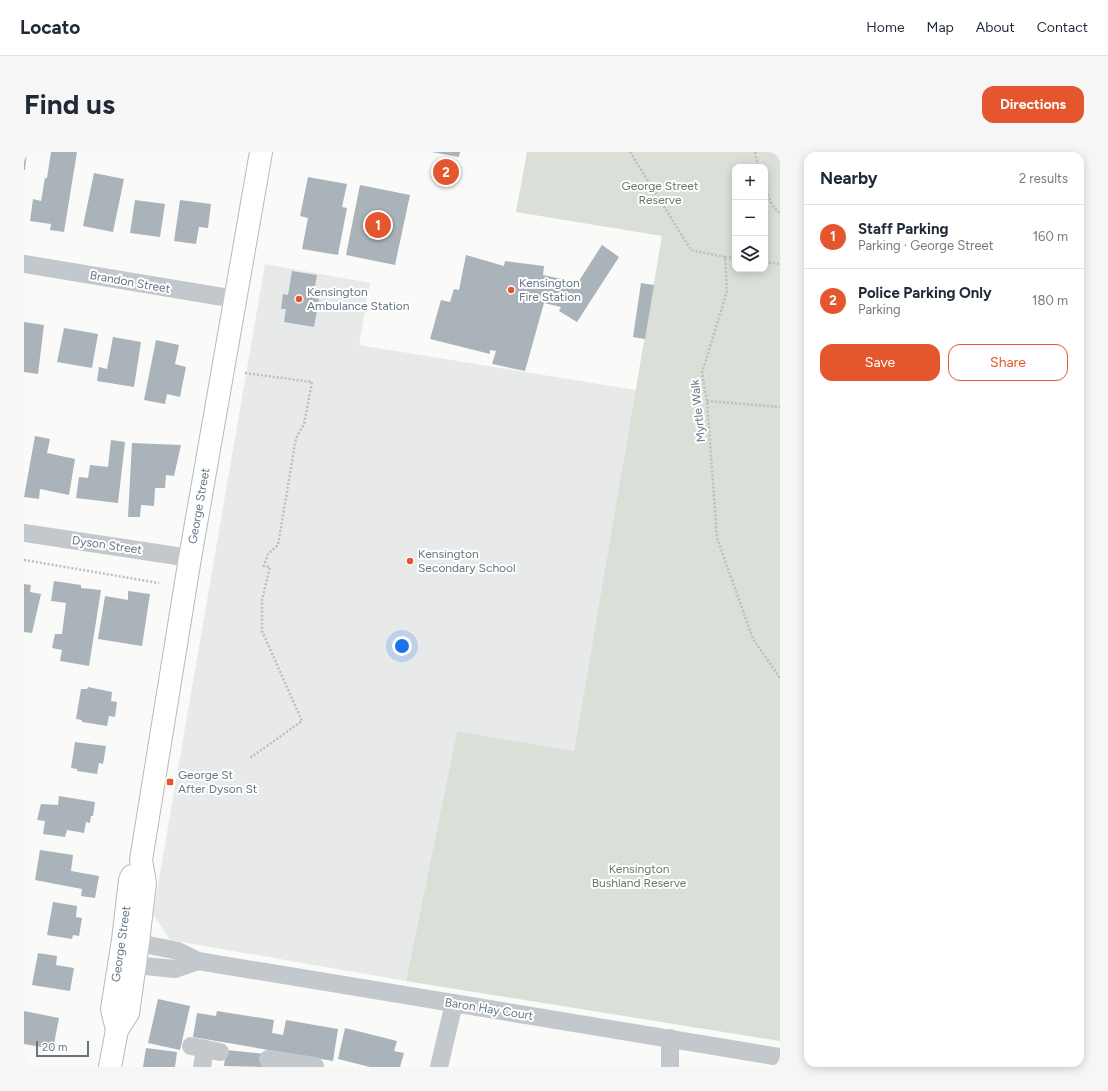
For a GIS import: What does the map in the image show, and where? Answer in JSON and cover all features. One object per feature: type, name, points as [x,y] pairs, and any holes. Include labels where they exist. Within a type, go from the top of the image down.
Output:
[{"type":"main road","name":"George Street","points":[[110,1067],[117,1030],[128,1013],[127,964],[145,883],[141,860],[190,558],[261,152]]},
{"type":"street","name":"Brandon Street","points":[[24,264],[235,299]]},
{"type":"street","name":"Dyson Street","points":[[24,533],[190,558]]},
{"type":"street","name":"Baron Hay Court","points":[[131,941],[178,951],[198,961],[670,1038],[754,1059],[780,1056]]},
{"type":"street","name":"Baron Hay Court","points":[[127,964],[175,969],[198,961]]},
{"type":"street","points":[[439,1067],[454,1003]]},
{"type":"street","points":[[670,1038],[670,1067]]},
{"type":"street","points":[[202,1067],[205,1049]]},
{"type":"street","points":[[279,1063],[315,1066]]},
{"type":"path","points":[[630,152],[692,250],[732,258]]},
{"type":"path","points":[[755,152],[757,164]]},
{"type":"path","points":[[768,195],[772,206],[780,214]]},
{"type":"path","name":"Myrtle Walk","points":[[724,257],[727,291],[702,373],[707,401],[717,538],[753,639],[780,678]]},
{"type":"path","points":[[768,262],[780,264]]},
{"type":"path","points":[[245,373],[312,382],[304,424],[296,438],[278,545],[268,554],[264,566],[270,567],[262,600],[262,632],[302,721],[250,758]]},
{"type":"path","points":[[707,401],[780,408]]},
{"type":"path","points":[[24,560],[159,583]]},
{"type":"shaded area","name":"Kensington Secondary School","points":[[265,264],[370,283],[359,345],[636,390],[574,751],[457,731],[406,981],[170,940],[153,914]]},
{"type":"green space","name":"Kensington Bushland Reserve","points":[[527,152],[780,152],[780,1041],[406,981],[457,731],[574,751],[662,236],[516,212]]},
{"type":"building","points":[[24,152],[27,152],[25,170],[24,170]]},
{"type":"building","points":[[51,152],[77,152],[64,232],[50,230],[51,224],[30,221],[33,199],[41,201],[45,178],[47,178]]},
{"type":"building","points":[[432,152],[460,152],[459,157]]},
{"type":"building","points":[[94,173],[124,179],[113,232],[83,226]]},
{"type":"building","points":[[308,177],[347,184],[342,207],[347,208],[338,255],[302,249],[308,218],[300,216]]},
{"type":"building","points":[[360,185],[410,195],[395,265],[346,255]]},
{"type":"building","points":[[135,200],[165,204],[160,237],[130,233]]},
{"type":"building","points":[[180,200],[211,204],[208,228],[199,227],[196,244],[174,241]]},
{"type":"building","points":[[602,245],[619,257],[577,322],[559,311],[561,307],[544,303],[525,371],[492,364],[496,351],[490,350],[490,354],[430,339],[441,300],[450,302],[454,289],[459,290],[466,255],[504,266],[505,261],[544,266],[543,275],[566,280],[575,287]]},
{"type":"building","name":"Kensington Ambulance Station","points":[[292,271],[317,275],[313,298],[319,299],[314,327],[284,322],[286,309],[281,309],[283,294],[288,295]]},
{"type":"building","points":[[641,283],[654,285],[645,339],[633,337]]},
{"type":"building","points":[[24,322],[44,325],[38,374],[24,372]]},
{"type":"building","points":[[64,328],[98,334],[92,368],[57,362]]},
{"type":"building","points":[[113,337],[141,342],[134,387],[97,381],[99,367],[107,369]]},
{"type":"building","points":[[156,340],[179,345],[175,364],[186,367],[180,397],[167,394],[165,404],[144,400]]},
{"type":"building","points":[[35,436],[50,439],[47,453],[75,459],[69,495],[40,489],[39,499],[24,497]]},
{"type":"building","points":[[111,440],[125,442],[118,503],[76,498],[79,477],[88,478],[90,465],[108,467]]},
{"type":"building","points":[[132,443],[181,445],[174,476],[166,475],[165,488],[155,488],[154,506],[141,505],[140,517],[128,517]]},
{"type":"building","points":[[54,581],[81,585],[81,588],[101,590],[89,666],[60,661],[62,650],[52,648],[55,634],[62,634],[66,603],[51,601]]},
{"type":"building","points":[[24,584],[31,585],[30,592],[41,594],[32,633],[24,632]]},
{"type":"building","points":[[128,591],[150,594],[142,646],[98,639],[105,596],[128,600]]},
{"type":"building","points":[[88,687],[112,692],[111,701],[117,702],[115,717],[109,716],[107,726],[82,722],[82,720],[76,719],[81,689],[87,689]]},
{"type":"building","points":[[75,742],[106,746],[103,764],[99,763],[97,774],[77,771],[77,769],[71,768]]},
{"type":"building","points":[[59,796],[95,802],[93,816],[91,816],[90,823],[86,822],[84,833],[67,830],[65,837],[43,834],[45,821],[37,820],[41,804],[58,805]]},
{"type":"building","points":[[40,850],[73,855],[71,871],[99,876],[95,898],[81,896],[82,889],[35,880]]},
{"type":"building","points":[[53,902],[77,906],[76,917],[82,918],[79,936],[73,935],[72,939],[47,935]]},
{"type":"building","points":[[38,953],[57,956],[56,965],[74,968],[70,991],[32,985]]},
{"type":"building","points":[[158,999],[190,1006],[180,1050],[148,1043]]},
{"type":"building","points":[[24,1011],[59,1018],[53,1049],[24,1044]]},
{"type":"building","points":[[217,1011],[274,1020],[272,1033],[283,1035],[286,1020],[338,1029],[333,1061],[193,1037],[197,1013],[216,1016]]},
{"type":"building","points":[[345,1028],[397,1041],[394,1051],[404,1053],[400,1067],[370,1067],[338,1059]]},
{"type":"building","points":[[146,1048],[177,1052],[175,1067],[143,1067]]},
{"type":"building","points":[[226,1050],[265,1054],[263,1067],[224,1066]]},
{"type":"place","name":"Police Parking Only","points":[[446,172]]},
{"type":"place","name":"Staff Parking","points":[[378,225]]},
{"type":"place","name":"Kensington Fire Station","points":[[511,290]]},
{"type":"place","name":"Kensington Ambulance Station","points":[[299,299]]},
{"type":"place","name":"Kensington Secondary School","points":[[410,561]]},
{"type":"place","name":"George St After Dyson St","points":[[170,782]]},
{"type":"park label","name":"George Street Reserve","points":[[660,193]]}]
